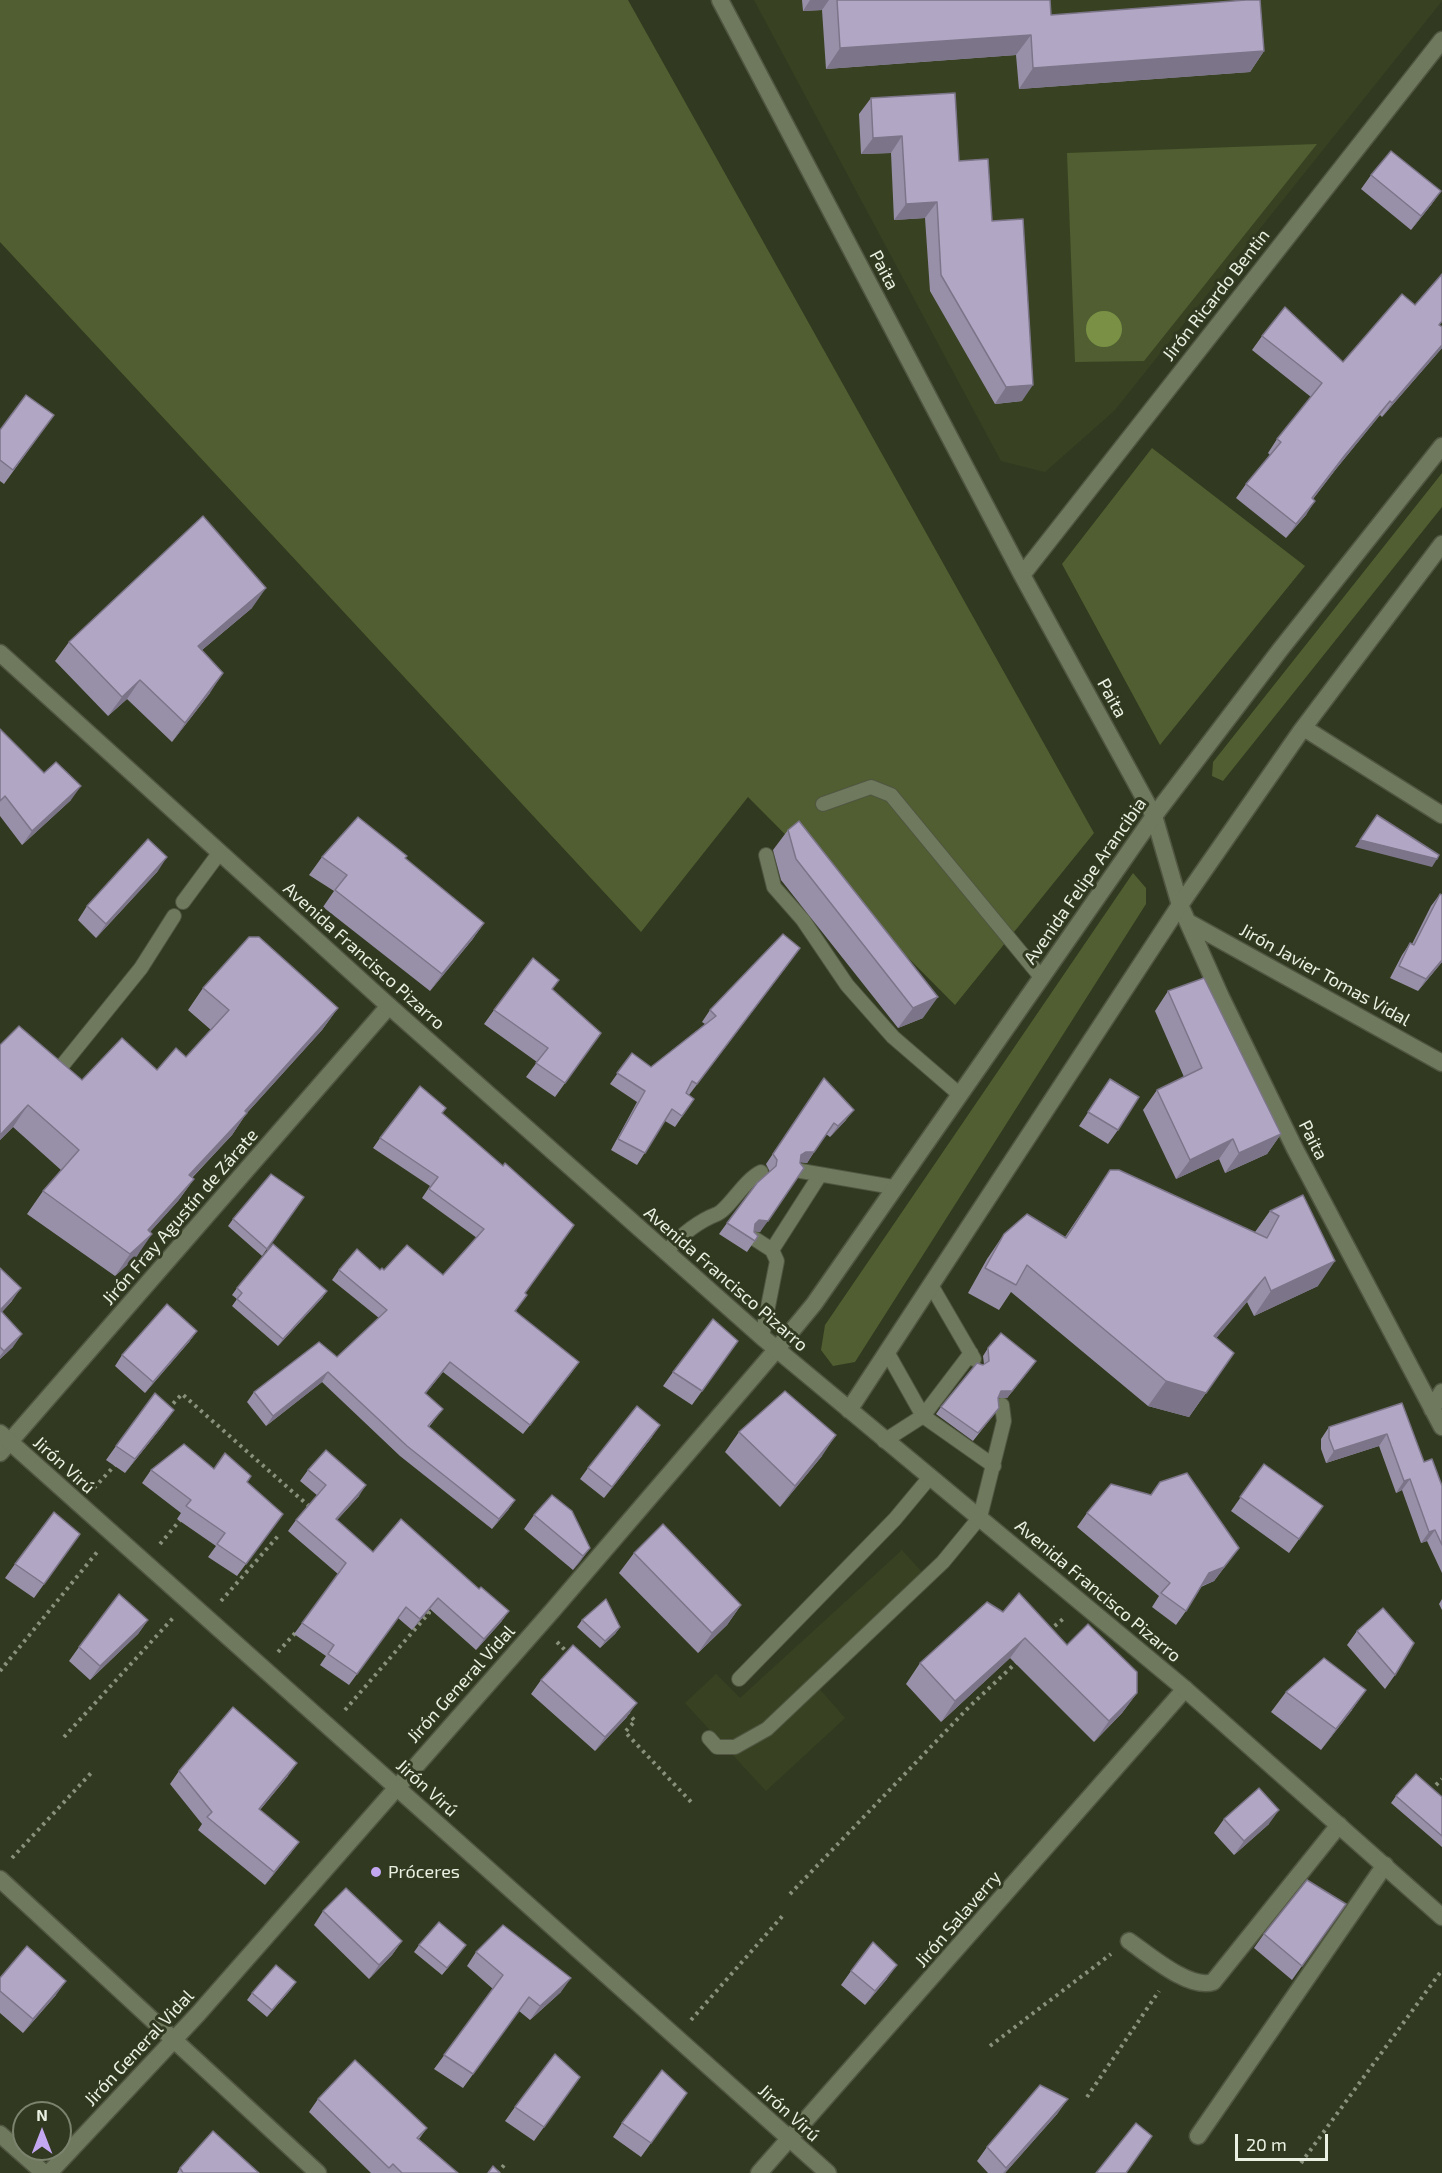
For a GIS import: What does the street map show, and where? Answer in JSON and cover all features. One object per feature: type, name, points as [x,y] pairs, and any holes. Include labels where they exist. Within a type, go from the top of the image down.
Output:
[{"type":"street","name":"Paita","points":[[720,0],[1022,575],[1154,816],[1180,905],[1221,997],[1296,1149],[1442,1427]]},
{"type":"street","name":"Jirón Ricardo Bentin","points":[[1022,575],[1442,42]]},
{"type":"street","name":"Avenida Felipe Arancibia","points":[[776,1350],[814,1304],[893,1187],[1154,816],[1280,650],[1442,446]]},
{"type":"street","points":[[849,1410],[1180,905],[1304,728],[1442,544]]},
{"type":"street","name":"Avenida Francisco Pizarro","points":[[1,657],[776,1350],[1185,1689],[1442,1917]]},
{"type":"street","points":[[1304,728],[1442,815]]},
{"type":"street","name":"Jirón Javier Tomas Vidal","points":[[1188,922],[1442,1063]]},
{"type":"street","name":"Jirón Fray Agustín de Zárate","points":[[3,1443],[389,1006]]},
{"type":"street","name":"Jirón General Vidal","points":[[49,2173],[198,2014],[396,1786],[540,1625],[776,1350]]},
{"type":"street","points":[[1432,1409],[1442,1392]]},
{"type":"street","name":"Jirón Virú","points":[[3,1443],[79,1503],[143,1563],[828,2173]]},
{"type":"street","name":"Jirón Salaverry","points":[[759,2173],[1185,1689]]},
{"type":"street","points":[[1129,1941],[1172,1972],[1206,1984],[1213,1982],[1339,1825]]},
{"type":"street","points":[[1198,2136],[1385,1865]]},
{"type":"street","points":[[0,1879],[318,2173]]},
{"type":"street","points":[[0,2134],[44,2173]]},
{"type":"lane","points":[[823,804],[871,788],[891,795],[1041,977]]},
{"type":"lane","points":[[183,902],[220,852]]},
{"type":"lane","points":[[766,855],[774,887],[803,920],[847,985],[893,1037],[959,1094]]},
{"type":"lane","points":[[61,1067],[141,968],[174,916]]},
{"type":"lane","points":[[801,1171],[893,1187]]},
{"type":"lane","points":[[666,1252],[707,1217],[723,1217],[750,1177],[760,1172]]},
{"type":"lane","points":[[772,1250],[820,1174]]},
{"type":"lane","points":[[755,1239],[772,1250],[777,1262],[762,1337]]},
{"type":"lane","points":[[884,1441],[923,1416],[974,1358],[931,1285]]},
{"type":"lane","points":[[887,1352],[923,1416],[994,1466]]},
{"type":"lane","points":[[709,1738],[717,1747],[735,1747],[767,1729],[943,1562],[980,1517],[1004,1421],[1002,1405]]},
{"type":"lane","points":[[739,1679],[895,1519],[930,1477]]},
{"type":"path","points":[[166,1411],[182,1394],[314,1511]]},
{"type":"path","points":[[79,1503],[118,1461]]},
{"type":"path","points":[[143,1563],[186,1514]]},
{"type":"path","points":[[0,1671],[112,1534]]},
{"type":"path","points":[[206,1617],[279,1535]]},
{"type":"path","points":[[64,1737],[189,1602]]},
{"type":"path","points":[[1044,1636],[1082,1603]]},
{"type":"path","points":[[330,1728],[429,1613],[420,1605]]},
{"type":"path","points":[[540,1625],[572,1657]]},
{"type":"path","points":[[263,1668],[300,1627]]},
{"type":"path","points":[[790,1894],[969,1707],[1019,1660]]},
{"type":"path","points":[[620,1705],[635,1721],[625,1732],[692,1803]]},
{"type":"path","points":[[8,1863],[92,1772]]},
{"type":"path","points":[[1436,1785],[1442,1779]]},
{"type":"path","points":[[675,2038],[785,1912]]},
{"type":"path","points":[[990,2046],[1129,1941]]},
{"type":"path","points":[[1300,2163],[1442,1970]]},
{"type":"path","points":[[1087,2097],[1172,1972]]},
{"type":"path","points":[[498,2173],[507,2162]]},
{"type":"shaded area","points":[[0,0],[628,0],[1094,833],[955,1005],[748,797],[641,932],[0,242]]},
{"type":"shaded area","points":[[754,0],[1442,1],[1114,411],[1045,472],[1001,461]]},
{"type":"shaded area","points":[[1317,144],[1144,361],[1075,362],[1067,153]]},
{"type":"shaded area","points":[[1104,311],[1116,317],[1122,329],[1116,341],[1104,347],[1092,341],[1086,329],[1092,317]]},
{"type":"shaded area","points":[[1152,448],[1305,566],[1160,745],[1062,564]]},
{"type":"shaded area","points":[[1442,473],[1442,507],[1223,781],[1212,776],[1213,762]]},
{"type":"shaded area","points":[[1133,873],[1146,888],[1146,904],[855,1362],[833,1366],[821,1350],[825,1325]]},
{"type":"shaded area","points":[[902,1550],[930,1581],[816,1685],[845,1718],[766,1791],[685,1703],[716,1674],[740,1698]]},
{"type":"building","points":[[837,0],[1050,0],[1051,15],[1260,0],[1264,51],[1033,68],[1031,35],[840,48]]},
{"type":"building","points":[[955,93],[959,161],[988,159],[992,221],[1023,219],[1033,385],[1006,387],[941,275],[937,202],[906,204],[902,136],[873,138],[871,98]]},
{"type":"building","points":[[1391,151],[1441,191],[1421,216],[1371,175]]},
{"type":"building","points":[[1442,274],[1442,321],[1439,325],[1442,327],[1442,345],[1392,403],[1390,401],[1345,455],[1312,498],[1315,501],[1296,524],[1246,484],[1281,442],[1277,439],[1322,383],[1262,336],[1285,307],[1343,362],[1402,294],[1415,305]]},
{"type":"building","points":[[26,395],[54,415],[13,470],[0,460],[0,430]]},
{"type":"building","points":[[203,516],[266,588],[198,646],[223,673],[185,723],[140,680],[122,697],[69,642]]},
{"type":"building","points":[[0,729],[44,773],[56,762],[81,786],[32,831],[5,796],[0,801]]},
{"type":"building","points":[[1377,815],[1439,855],[1437,859],[1360,840]]},
{"type":"building","points":[[358,817],[484,923],[442,974],[335,890],[347,875],[322,857]]},
{"type":"building","points":[[799,821],[938,997],[913,1008],[796,859],[788,830]]},
{"type":"building","points":[[148,839],[167,857],[106,924],[87,906]]},
{"type":"building","points":[[1440,894],[1442,895],[1442,960],[1426,979],[1399,966],[1410,943],[1414,945]]},
{"type":"building","points":[[783,934],[800,948],[697,1084],[692,1081],[686,1093],[694,1099],[682,1116],[672,1109],[645,1153],[618,1139],[645,1091],[617,1073],[632,1053],[651,1067],[716,1016],[710,1010]]},
{"type":"building","points":[[249,937],[259,937],[338,1008],[245,1111],[247,1113],[189,1175],[194,1179],[148,1230],[152,1234],[130,1254],[43,1191],[79,1150],[28,1105],[0,1135],[0,1045],[19,1026],[82,1080],[122,1038],[157,1070],[176,1048],[186,1057],[229,1010],[203,988]]},
{"type":"building","points":[[533,958],[559,980],[552,989],[601,1033],[565,1083],[536,1063],[548,1048],[494,1010]]},
{"type":"building","points":[[1204,978],[1281,1134],[1239,1153],[1233,1139],[1190,1160],[1157,1090],[1202,1068],[1168,991]]},
{"type":"building","points":[[824,1078],[854,1110],[838,1126],[834,1123],[814,1152],[801,1155],[800,1163],[804,1168],[768,1221],[759,1220],[755,1224],[754,1232],[758,1236],[755,1241],[727,1223],[757,1183],[776,1166],[777,1160],[773,1154]]},
{"type":"building","points":[[1110,1079],[1139,1097],[1118,1130],[1088,1112]]},
{"type":"building","points":[[420,1086],[446,1108],[442,1113],[503,1166],[505,1163],[574,1225],[525,1293],[527,1295],[515,1311],[579,1362],[530,1425],[450,1362],[425,1393],[443,1409],[428,1426],[515,1500],[499,1519],[407,1446],[328,1372],[273,1416],[254,1392],[319,1342],[337,1357],[387,1310],[339,1270],[357,1249],[380,1270],[382,1268],[384,1270],[407,1245],[443,1275],[484,1229],[429,1189],[438,1177],[380,1138]]},
{"type":"building","points":[[1110,1170],[1119,1170],[1267,1238],[1279,1216],[1270,1211],[1303,1195],[1335,1261],[1271,1291],[1265,1277],[1214,1336],[1234,1353],[1206,1393],[1166,1381],[1027,1265],[1016,1285],[985,1268],[1004,1234],[1027,1214],[1066,1238]]},
{"type":"building","points":[[271,1174],[304,1197],[267,1249],[233,1219]]},
{"type":"building","points":[[273,1244],[327,1291],[283,1339],[237,1299],[242,1293],[237,1288]]},
{"type":"building","points":[[0,1268],[21,1288],[0,1310]]},
{"type":"building","points":[[167,1304],[197,1331],[153,1382],[122,1355]]},
{"type":"building","points":[[0,1310],[22,1334],[4,1351],[0,1347]]},
{"type":"building","points":[[713,1319],[738,1341],[702,1391],[673,1372]]},
{"type":"building","points":[[1001,1333],[1036,1361],[1012,1391],[1001,1391],[998,1398],[999,1408],[978,1433],[941,1407],[977,1363],[983,1365],[989,1361],[988,1348]]},
{"type":"building","points":[[785,1391],[836,1435],[795,1486],[739,1432]]},
{"type":"building","points":[[155,1393],[174,1410],[135,1459],[116,1446]]},
{"type":"building","points":[[1402,1403],[1424,1462],[1432,1459],[1442,1486],[1442,1545],[1435,1530],[1429,1532],[1410,1479],[1404,1481],[1387,1434],[1334,1451],[1329,1438],[1329,1427]]},
{"type":"building","points":[[637,1406],[660,1425],[612,1487],[588,1468]]},
{"type":"building","points":[[184,1444],[214,1469],[225,1453],[251,1476],[247,1482],[283,1514],[246,1564],[217,1544],[225,1533],[186,1506],[191,1500],[151,1470]]},
{"type":"building","points":[[326,1450],[366,1485],[336,1519],[373,1552],[401,1519],[479,1589],[481,1587],[509,1611],[484,1639],[438,1598],[420,1619],[406,1607],[357,1674],[328,1654],[334,1645],[302,1623],[346,1563],[296,1520],[326,1485],[308,1470]]},
{"type":"building","points":[[1264,1464],[1323,1506],[1299,1539],[1240,1497]]},
{"type":"building","points":[[1187,1473],[1239,1548],[1224,1567],[1209,1573],[1186,1611],[1161,1593],[1170,1583],[1087,1513],[1111,1484],[1151,1495],[1160,1482]]},
{"type":"building","points":[[552,1495],[572,1511],[590,1548],[583,1556],[534,1515]]},
{"type":"building","points":[[54,1512],[80,1534],[44,1584],[15,1564]]},
{"type":"building","points":[[663,1524],[741,1605],[712,1633],[634,1553]]},
{"type":"building","points":[[1019,1593],[1067,1645],[1088,1624],[1137,1672],[1137,1693],[1109,1721],[1025,1638],[955,1701],[920,1663],[987,1602],[1003,1612]]},
{"type":"building","points":[[119,1594],[148,1620],[100,1666],[79,1647]]},
{"type":"building","points":[[606,1599],[620,1627],[605,1641],[582,1620]]},
{"type":"building","points":[[1383,1608],[1414,1643],[1395,1675],[1357,1631]]},
{"type":"building","points":[[573,1645],[637,1703],[605,1737],[541,1680]]},
{"type":"building","points":[[1324,1658],[1366,1690],[1336,1729],[1286,1692]]},
{"type":"building","points":[[233,1707],[297,1763],[259,1809],[299,1842],[274,1872],[207,1817],[212,1812],[179,1771]]},
{"type":"building","points":[[1416,1774],[1442,1797],[1442,1836],[1396,1796]]},
{"type":"building","points":[[1259,1788],[1279,1810],[1244,1841],[1224,1819]]},
{"type":"building","points":[[1307,1880],[1346,1904],[1302,1966],[1264,1934]]},
{"type":"building","points":[[346,1888],[402,1941],[379,1965],[323,1911]]},
{"type":"building","points":[[439,1922],[466,1945],[447,1968],[419,1945]]},
{"type":"building","points":[[503,1925],[571,1978],[540,2006],[529,1997],[473,2074],[444,2055],[503,1975],[476,1952]]},
{"type":"building","points":[[873,1942],[897,1965],[875,1991],[851,1971]]},
{"type":"building","points":[[27,1946],[66,1981],[33,2019],[0,1991],[0,1978]]},
{"type":"building","points":[[276,1965],[296,1982],[272,2010],[252,1993]]},
{"type":"building","points":[[555,2054],[580,2077],[544,2127],[515,2107]]},
{"type":"building","points":[[355,2060],[427,2128],[417,2138],[458,2173],[402,2173],[393,2164],[389,2168],[318,2099]]},
{"type":"building","points":[[662,2070],[687,2093],[651,2143],[622,2123]]},
{"type":"building","points":[[1040,2085],[1068,2099],[1006,2168],[987,2147]]},
{"type":"building","points":[[1136,2123],[1152,2136],[1126,2173],[1096,2173]]},
{"type":"building","points":[[213,2131],[259,2173],[183,2173],[180,2168]]},
{"type":"building","points":[[493,2166],[500,2173],[488,2173]]},
{"type":"place","name":"Próceres","points":[[376,1872]]}]
